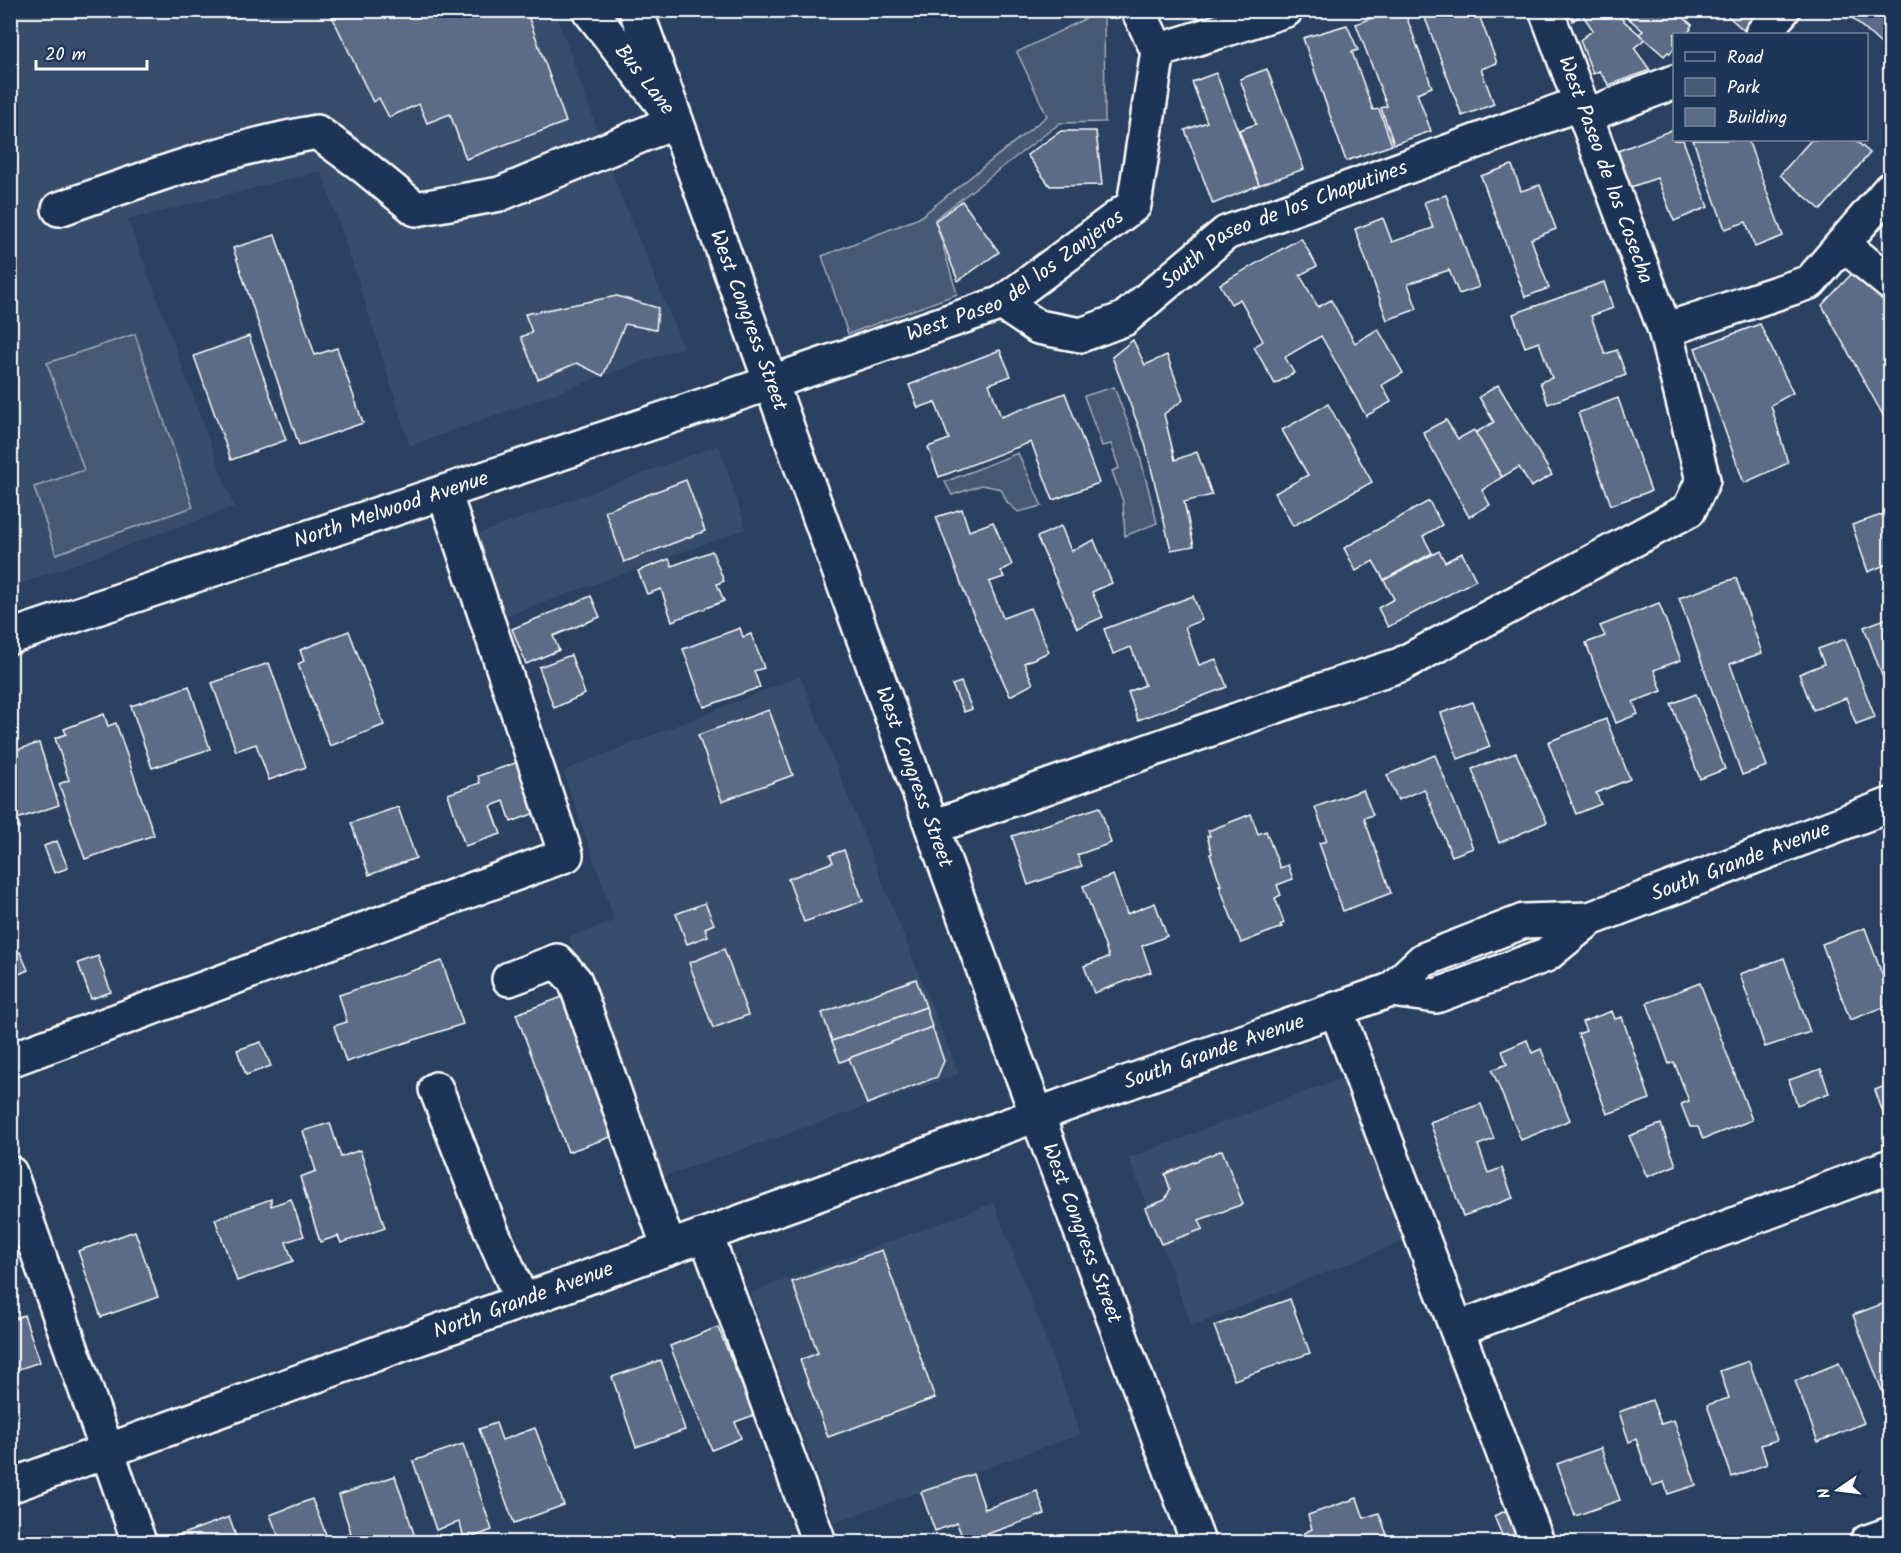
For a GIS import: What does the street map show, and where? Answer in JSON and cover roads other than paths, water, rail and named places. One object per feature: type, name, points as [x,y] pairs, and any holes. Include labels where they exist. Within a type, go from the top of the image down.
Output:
[{"type":"main road","name":"Bus Lane","points":[[589,10],[676,121]]},
{"type":"main road","name":"West Congress Street","points":[[636,10],[1037,1116],[1198,1542]]},
{"type":"main road","points":[[1138,10],[1158,51],[1287,10]]},
{"type":"main road","name":"West Paseo de los Cosecha","points":[[933,827],[1308,695],[1400,665],[1689,510],[1703,480],[1665,330],[1546,10]]},
{"type":"main road","points":[[1763,33],[1783,10]]},
{"type":"main road","name":"West Paseo del los Zanjeros","points":[[771,382],[1002,303],[1134,205],[1158,51]]},
{"type":"main road","name":"South Paseo de los Chaputines","points":[[1002,303],[1038,327],[1081,335],[1124,319],[1226,233],[1583,109],[1673,82]]},
{"type":"main road","points":[[59,209],[171,169],[270,141],[317,132],[416,208],[500,194],[676,121]]},
{"type":"main road","points":[[1665,330],[1810,282],[1890,189]]},
{"type":"main road","points":[[1843,244],[1890,283]]},
{"type":"main road","name":"North Melwood Avenue","points":[[10,637],[771,382]]},
{"type":"main road","points":[[10,1060],[566,855],[444,492]]},
{"type":"main road","name":"South Grande Avenue","points":[[1037,1116],[1103,1090],[1391,990],[1423,960],[1524,921],[1590,919],[1890,805]]},
{"type":"main road","points":[[509,979],[557,961],[575,981],[669,1248]]},
{"type":"main road","points":[[1336,1009],[1537,1542]]},
{"type":"main road","points":[[436,1089],[491,1230],[522,1301]]},
{"type":"main road","name":"North Grande Avenue","points":[[10,1485],[1037,1116]]},
{"type":"main road","points":[[1457,1329],[1890,1166]]},
{"type":"main road","points":[[10,1173],[139,1542]]},
{"type":"main road","points":[[706,1235],[819,1542]]},
{"type":"main road","points":[[1867,1542],[1890,1534]]}]
